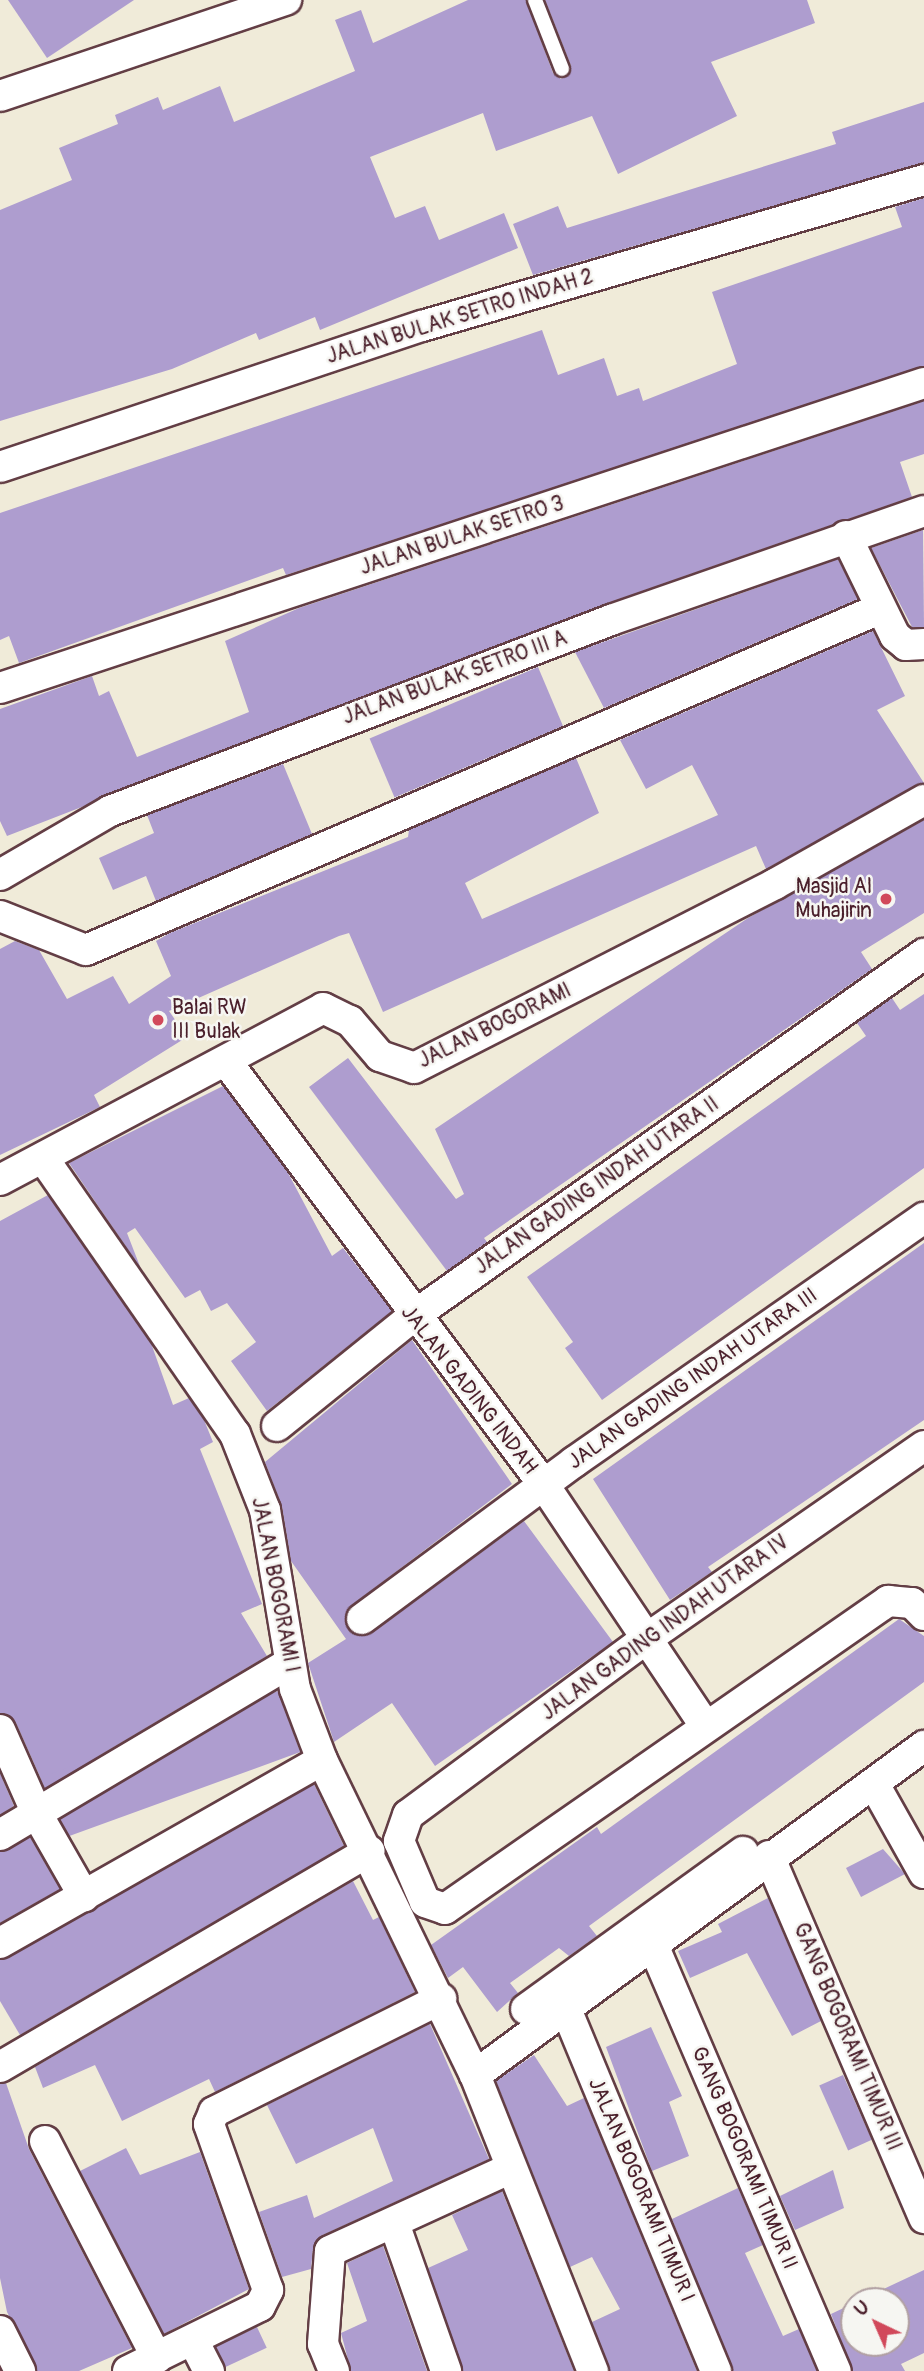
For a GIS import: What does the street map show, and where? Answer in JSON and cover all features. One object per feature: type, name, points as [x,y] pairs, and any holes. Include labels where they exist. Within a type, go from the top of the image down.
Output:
[{"type":"street","points":[[0,96],[286,0]]},
{"type":"street","name":"JALAN BULAK SETRO INDAH 2","points":[[0,467],[422,326],[924,180]]},
{"type":"street","name":"JALAN BULAK SETRO 3","points":[[0,688],[924,383]]},
{"type":"street","name":"JALAN BULAK SETRO III A","points":[[0,875],[110,811],[846,536],[924,512]]},
{"type":"street","points":[[846,536],[877,610],[906,645],[924,644]]},
{"type":"street","points":[[0,916],[86,950],[877,610]]},
{"type":"street","name":"JALAN BOGORAMI","points":[[0,1180],[323,1008],[350,1021],[380,1056],[414,1068],[775,884],[924,800]]},
{"type":"street","name":"JALAN GADING INDAH UTARA II","points":[[277,1426],[412,1317],[924,954]]},
{"type":"street","name":"JALAN GADING INDAH","points":[[226,1061],[412,1317],[544,1485],[643,1641],[705,1724]]},
{"type":"street","name":"JALAN BOGORAMI I","points":[[43,1157],[235,1434],[265,1510],[290,1663],[322,1760],[370,1851],[441,1998],[475,2075],[593,2371]]},
{"type":"street","name":"JALAN GADING INDAH UTARA III","points":[[362,1619],[544,1485],[924,1217]]},
{"type":"street","name":"JALAN GADING INDAH UTARA IV","points":[[705,1724],[445,1909],[425,1902],[399,1841],[408,1815],[643,1641],[924,1446]]},
{"type":"street","points":[[705,1724],[888,1601],[912,1603],[924,1615]]},
{"type":"street","points":[[0,1835],[290,1663]]},
{"type":"street","points":[[526,2009],[924,1726]]},
{"type":"street","points":[[1,1737],[37,1814],[83,1896]]},
{"type":"street","points":[[475,2075],[769,1856],[924,1746]]},
{"type":"street","points":[[0,1944],[322,1760]]},
{"type":"street","points":[[874,1784],[924,1873]]},
{"type":"street","points":[[0,2067],[370,1851]]},
{"type":"street","name":"GANG BOGORAMI TIMUR III","points":[[769,1856],[924,2218]]},
{"type":"street","name":"GANG BOGORAMI TIMUR II","points":[[653,1945],[836,2371]]},
{"type":"street","points":[[128,2371],[194,2342],[260,2306],[268,2290],[209,2124],[214,2112],[441,1998]]},
{"type":"street","name":"JALAN BOGORAMI TIMUR I","points":[[566,2009],[716,2371]]},
{"type":"street","points":[[45,2141],[157,2358]]},
{"type":"street","points":[[334,2371],[323,2344],[327,2255],[395,2226],[511,2168]]},
{"type":"street","points":[[395,2226],[446,2371]]},
{"type":"street","points":[[0,2331],[20,2371]]},
{"type":"street","points":[[194,2342],[209,2371]]},
{"type":"lane","points":[[535,0],[562,69]]},
{"type":"building","points":[[8,0],[134,0],[47,58]]},
{"type":"building","points":[[468,0],[526,0],[553,73],[561,79],[571,66],[545,0],[807,0],[815,23],[711,62],[737,116],[618,174],[592,116],[496,151],[483,113],[370,157],[395,218],[425,206],[439,240],[504,213],[518,248],[320,330],[315,317],[259,340],[256,333],[172,369],[0,421],[0,210],[72,180],[59,148],[118,124],[115,115],[158,97],[163,110],[220,86],[234,122],[355,71],[335,20],[361,10],[373,43]]},
{"type":"building","points":[[924,102],[924,163],[533,275],[513,224],[558,206],[567,228],[836,144],[832,132]]},
{"type":"building","points":[[924,198],[924,366],[286,575],[283,568],[19,663],[9,636],[0,640],[0,513],[542,330],[558,375],[604,358],[617,396],[639,388],[643,401],[737,364],[712,292],[902,227],[895,207]]},
{"type":"building","points":[[924,401],[924,454],[900,462],[912,497],[605,604],[7,836],[0,821],[0,709],[92,676],[99,696],[109,691],[137,757],[249,712],[225,641],[299,608]]},
{"type":"building","points":[[923,530],[924,627],[912,627],[871,548]]},
{"type":"building","points":[[838,559],[858,599],[604,708],[575,652]]},
{"type":"building","points":[[873,631],[905,696],[877,710],[924,783],[766,869],[756,846],[383,1012],[349,933],[339,936],[169,1011],[187,1037],[94,1095],[100,1107],[0,1155],[0,949],[15,941],[39,950],[67,999],[113,976],[129,1004],[171,976],[156,941],[170,933],[408,837],[409,830],[576,758],[599,813],[465,883],[482,919],[718,815],[692,765],[646,789],[620,740]]},
{"type":"building","points":[[538,667],[563,726],[395,797],[370,739]]},
{"type":"building","points":[[283,764],[312,834],[156,901],[146,876],[113,890],[99,858],[154,833],[147,815]]},
{"type":"building","points":[[924,820],[924,913],[861,952],[872,969],[484,1238],[487,1242],[447,1271],[309,1087],[348,1058],[456,1199],[464,1194],[435,1129],[748,918]]},
{"type":"building","points":[[924,994],[924,1168],[602,1400],[565,1348],[573,1342],[527,1277],[866,1036],[857,1023],[892,998],[900,1010]]},
{"type":"building","points":[[223,1086],[287,1171],[332,1256],[343,1248],[392,1311],[267,1411],[231,1361],[256,1342],[227,1303],[211,1311],[200,1290],[185,1298],[135,1228],[127,1233],[141,1269],[69,1163]]},
{"type":"building","points":[[48,1195],[151,1343],[173,1405],[189,1398],[204,1420],[213,1442],[200,1449],[262,1604],[241,1613],[267,1656],[45,1788],[16,1723],[0,1713],[0,1221]]},
{"type":"building","points":[[924,1243],[924,1420],[708,1567],[712,1572],[670,1600],[593,1479]]},
{"type":"building","points":[[412,1340],[512,1484],[352,1605],[348,1629],[356,1635],[372,1633],[524,1521],[613,1642],[435,1766],[392,1703],[334,1742],[308,1663],[346,1639],[291,1561],[282,1507],[265,1462]]},
{"type":"building","points":[[899,1619],[924,1636],[924,1682],[589,1926],[597,1936],[569,1956],[559,1948],[510,1983],[518,1993],[497,2012],[463,1967],[448,1978],[431,1945],[597,1827],[601,1834]]},
{"type":"building","points":[[278,1691],[300,1752],[62,1839],[40,1778]]},
{"type":"building","points":[[0,1773],[14,1806],[0,1815]]},
{"type":"building","points":[[314,1784],[344,1846],[20,2035],[0,2001],[0,1960]]},
{"type":"building","points":[[30,1837],[60,1889],[0,1923],[0,1852]]},
{"type":"building","points":[[883,1849],[905,1874],[861,1897],[846,1868]]},
{"type":"building","points":[[353,1881],[373,1920],[379,1917],[415,1992],[215,2092],[209,2079],[122,2121],[95,2065],[43,2088],[35,2067]]},
{"type":"building","points":[[768,1898],[821,2021],[792,2036],[747,1953],[690,1978],[678,1951],[722,1932],[718,1924]]},
{"type":"building","points":[[430,2024],[489,2159],[323,2235],[313,2249],[311,2269],[282,2277],[259,2212],[307,2195],[314,2218],[393,2181],[373,2128],[296,2164],[267,2105]]},
{"type":"building","points":[[651,2027],[682,2096],[669,2102],[689,2156],[652,2171],[606,2047]]},
{"type":"building","points":[[534,2055],[567,2106],[584,2098],[697,2371],[610,2371],[592,2322],[620,2309],[592,2257],[570,2267],[496,2081]]},
{"type":"building","points":[[843,2075],[872,2140],[848,2150],[819,2086]]},
{"type":"building","points":[[6,2083],[29,2149],[132,2348],[79,2371],[37,2371],[7,2312],[0,2278],[0,2084]]},
{"type":"building","points":[[126,2148],[140,2175],[200,2152],[249,2289],[164,2334],[80,2171]]},
{"type":"building","points":[[833,2170],[844,2208],[795,2230],[780,2196]]},
{"type":"building","points":[[738,2188],[763,2245],[745,2253],[783,2336],[799,2329],[817,2371],[733,2371],[672,2219]]},
{"type":"building","points":[[502,2191],[574,2371],[463,2371],[428,2268],[468,2250],[452,2215]]},
{"type":"building","points":[[383,2246],[427,2371],[351,2371],[341,2333],[367,2321],[347,2263]]},
{"type":"building","points":[[924,2270],[924,2353],[901,2364],[905,2371],[853,2371],[848,2357],[910,2357],[910,2287],[888,2287]]},
{"type":"building","points":[[840,2310],[840,2337],[831,2314]]},
{"type":"building","points":[[257,2327],[267,2348],[225,2367],[215,2346]]},
{"type":"place","name":"Masjid Al Muhajirin","points":[[886,899]]},
{"type":"place","name":"Balai RW III Bulak","points":[[158,1020]]}]
